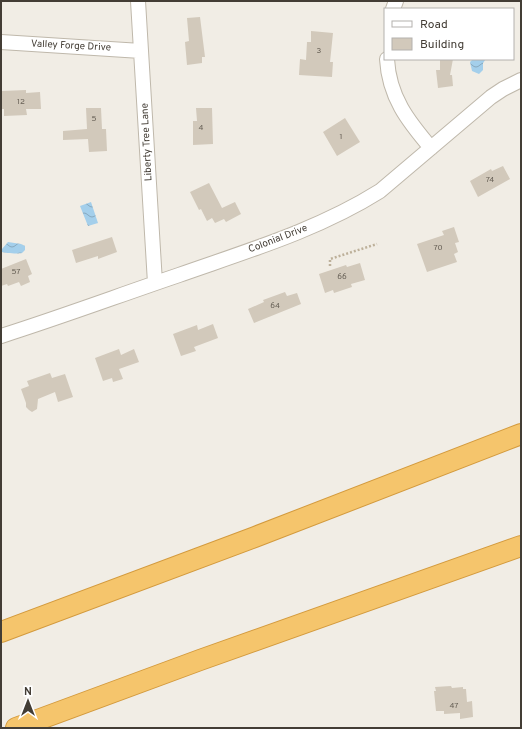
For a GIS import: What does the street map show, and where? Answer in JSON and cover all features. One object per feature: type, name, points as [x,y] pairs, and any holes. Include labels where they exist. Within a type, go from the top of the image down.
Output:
[{"type":"highway","points":[[1,632],[521,434]]},
{"type":"highway","points":[[16,728],[178,668],[521,546]]},
{"type":"street","name":"Liberty Tree Lane","points":[[138,1],[155,283]]},
{"type":"street","name":"Valley Forge Drive","points":[[1,42],[141,51]]},
{"type":"street","points":[[387,60],[388,74],[397,101],[415,129],[432,148]]},
{"type":"street","name":"Colonial Drive","points":[[1,336],[274,242],[340,214],[380,191],[491,98],[503,89],[521,80]]},
{"type":"path","points":[[330,266],[330,259],[377,244]]},
{"type":"water","points":[[472,60],[485,60],[483,63],[483,70],[479,74],[472,71],[470,62]]},
{"type":"water","points":[[91,202],[98,223],[88,226],[80,206]]},
{"type":"water","points":[[8,242],[21,244],[25,246],[25,250],[22,253],[2,252],[2,249]]},
{"type":"building","points":[[200,17],[205,57],[202,57],[202,63],[187,65],[185,42],[189,41],[187,18]]},
{"type":"building","points":[[311,31],[333,33],[330,62],[333,62],[332,77],[299,75],[300,59],[306,60],[307,42],[311,42]]},
{"type":"building","points":[[440,60],[453,60],[450,75],[452,75],[453,86],[438,88],[436,70],[440,70]]},
{"type":"building","points":[[26,90],[26,93],[40,92],[41,109],[26,109],[27,115],[4,116],[4,109],[1,109],[2,91]]},
{"type":"building","points":[[86,108],[101,108],[102,129],[106,129],[107,151],[89,152],[88,139],[63,140],[63,131],[87,129]]},
{"type":"building","points":[[196,108],[212,108],[213,144],[193,145],[193,121],[197,121]]},
{"type":"building","points":[[345,118],[360,142],[337,156],[323,132]]},
{"type":"building","points":[[503,166],[510,179],[478,197],[470,181],[491,169],[492,171]]},
{"type":"building","points":[[209,183],[222,208],[235,202],[241,214],[226,222],[224,219],[215,223],[212,218],[207,221],[201,209],[199,210],[190,192]]},
{"type":"building","points":[[454,227],[459,242],[455,243],[458,252],[454,254],[457,262],[427,272],[417,244],[444,235],[442,231]]},
{"type":"building","points":[[112,237],[117,252],[98,259],[98,256],[76,263],[72,250]]},
{"type":"building","points":[[26,259],[32,274],[28,276],[30,282],[21,286],[19,282],[8,286],[7,284],[1,286],[1,269]]},
{"type":"building","points":[[360,263],[365,280],[351,284],[352,287],[334,293],[333,290],[325,293],[319,274],[346,265],[347,267]]},
{"type":"building","points":[[285,292],[287,296],[297,293],[301,304],[254,323],[248,309],[264,302],[263,300]]},
{"type":"building","points":[[213,324],[218,338],[194,347],[196,351],[181,356],[173,334],[197,325],[198,330]]},
{"type":"building","points":[[119,349],[121,355],[134,349],[139,362],[119,369],[123,379],[113,382],[112,378],[103,381],[95,358]]},
{"type":"building","points":[[50,373],[52,378],[65,374],[73,397],[58,402],[55,392],[38,399],[37,409],[32,412],[26,407],[21,389],[29,386],[27,381]]},
{"type":"building","points":[[451,686],[452,688],[463,687],[463,689],[466,689],[467,702],[472,701],[473,717],[460,719],[460,713],[444,714],[444,711],[436,711],[435,687]]}]
